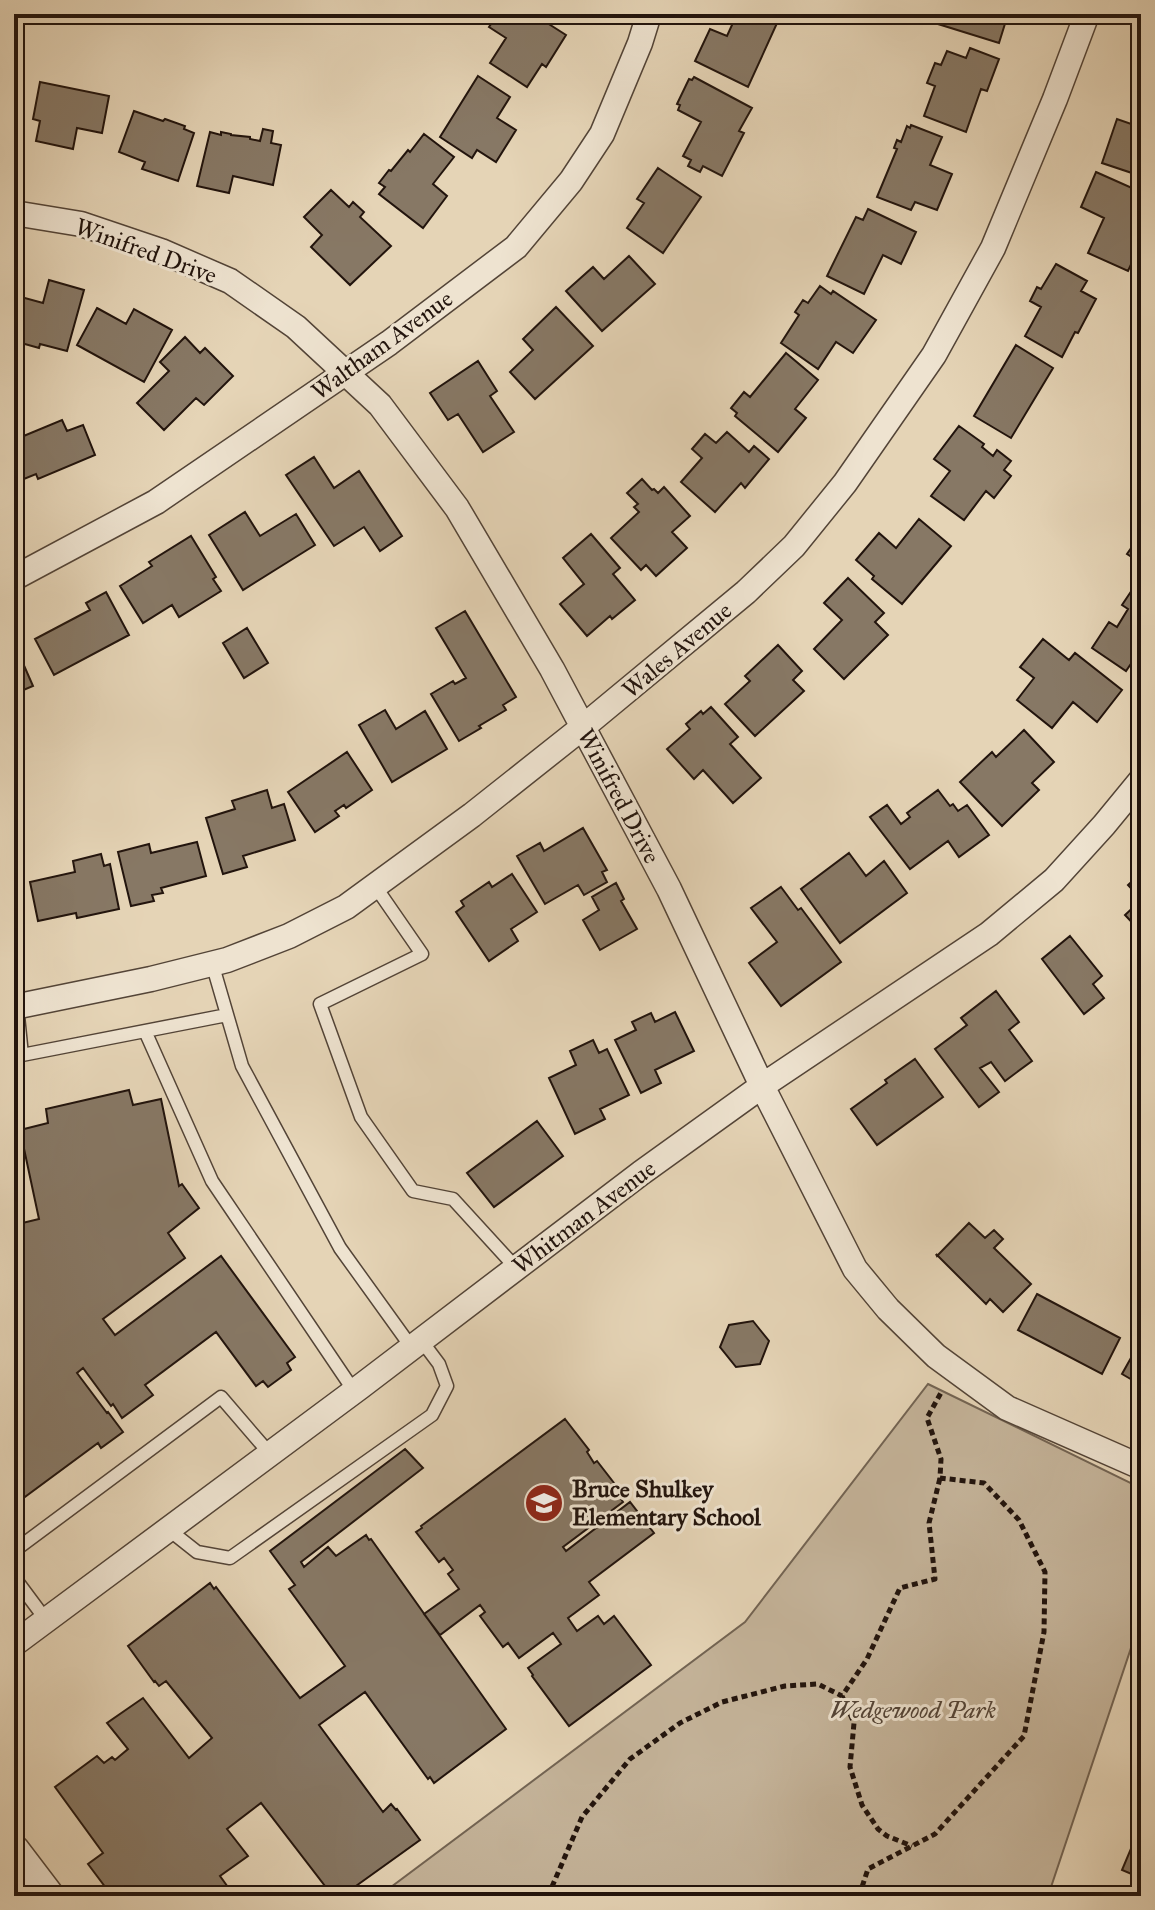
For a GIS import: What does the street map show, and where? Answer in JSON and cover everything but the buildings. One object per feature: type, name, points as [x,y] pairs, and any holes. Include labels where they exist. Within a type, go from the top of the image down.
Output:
[{"type":"street","name":"Waltham Avenue","points":[[14,578],[156,502],[389,343],[516,247],[571,181],[602,134],[649,14]]},
{"type":"street","name":"Wales Avenue","points":[[16,1007],[227,960],[289,936],[346,907],[472,815],[746,592],[794,546],[845,483],[934,355],[993,248],[1087,14]]},
{"type":"street","name":"Winifred Drive","points":[[14,213],[81,224],[161,251],[230,281],[296,327],[380,405],[457,508],[552,669],[669,889],[762,1086],[855,1269],[888,1309],[936,1356],[1007,1408],[1141,1467]]},
{"type":"street","name":"Whitman Avenue","points":[[14,1644],[641,1173],[762,1086],[989,934],[1054,880],[1141,780]]},
{"type":"street","points":[[14,1850],[49,1896]]},
{"type":"lane","points":[[375,886],[422,954],[320,1004],[361,1117],[413,1191],[453,1199],[516,1268]]},
{"type":"lane","points":[[168,1529],[197,1552],[230,1558],[432,1415],[447,1386],[439,1364],[417,1344],[340,1248],[242,1066],[212,963]]},
{"type":"lane","points":[[16,1007],[18,1057],[227,1015]]},
{"type":"lane","points":[[145,1031],[212,1181],[354,1391]]},
{"type":"lane","points":[[14,1551],[221,1397],[270,1454]]},
{"type":"lane","points":[[14,1577],[46,1620]]},
{"type":"path","points":[[842,1696],[867,1659],[900,1588],[935,1579],[929,1523],[940,1478],[941,1459],[927,1418],[954,1369]]},
{"type":"path","points":[[859,1896],[868,1869],[935,1834],[1024,1736],[1044,1632],[1045,1572],[1019,1520],[984,1483],[940,1478]]},
{"type":"path","points":[[548,1896],[582,1817],[630,1759],[680,1723],[722,1702],[785,1686],[818,1684],[842,1696],[854,1723],[850,1767],[862,1805],[878,1829],[912,1846]]},
{"type":"green space","name":"Wedgewood Park","points":[[928,1384],[1141,1488],[1141,1618],[1048,1896],[379,1896],[745,1622]]},
{"type":"place","name":"Bruce Shulkey Elementary School","points":[[544,1503]]}]
